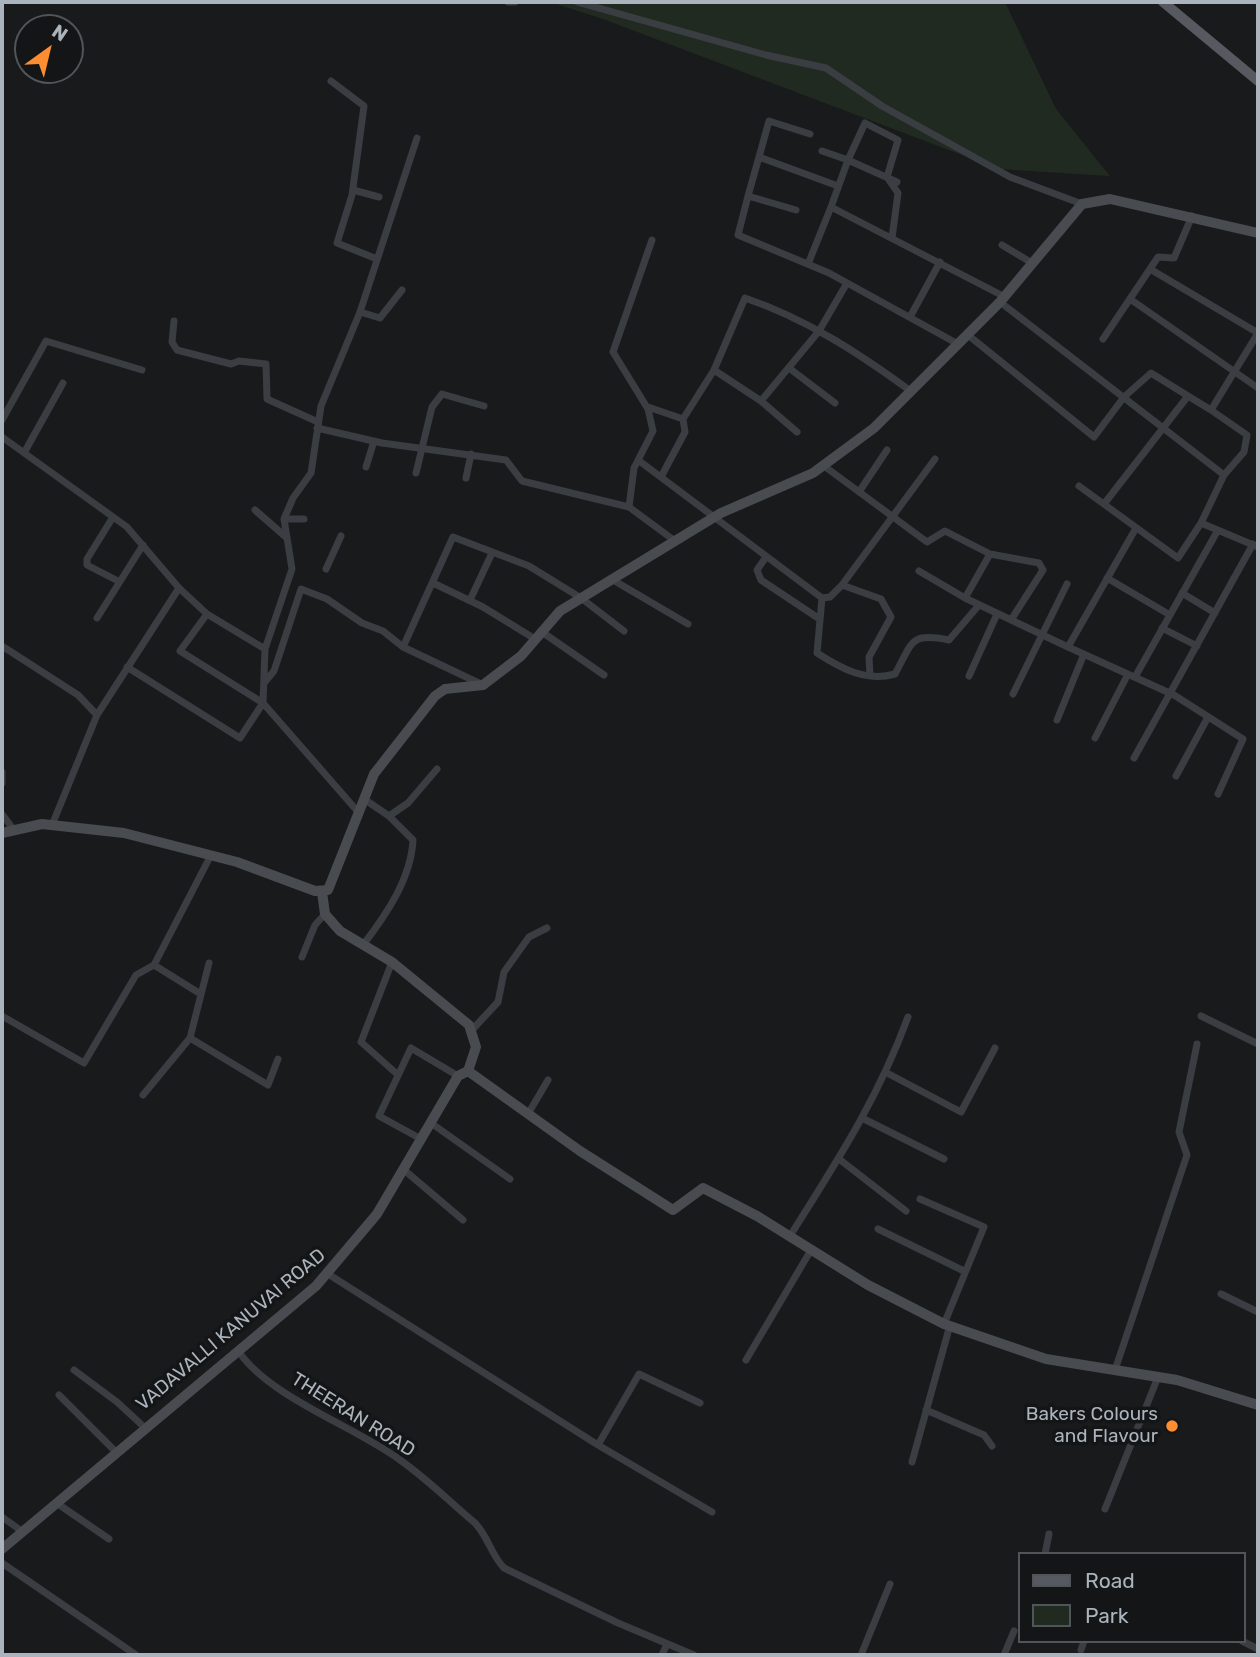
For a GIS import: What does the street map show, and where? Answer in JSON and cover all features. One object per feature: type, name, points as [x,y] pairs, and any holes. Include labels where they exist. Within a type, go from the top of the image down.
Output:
[{"type":"main road","points":[[1163,2],[1258,81]]},
{"type":"street","points":[[508,2],[515,2]]},
{"type":"street","points":[[577,2],[766,55],[826,68],[882,106],[1010,177],[1082,204],[1110,199],[1258,233]]},
{"type":"street","points":[[331,81],[364,106],[353,190],[337,243],[377,259]]},
{"type":"street","points":[[810,134],[769,121],[738,235],[847,283],[958,344]]},
{"type":"street","points":[[808,264],[865,123],[898,140],[887,177]]},
{"type":"street","points":[[127,667],[240,738],[263,703],[265,649],[292,569],[284,519],[293,498],[312,473],[321,406],[360,312],[417,138]]},
{"type":"street","points":[[822,151],[897,182]]},
{"type":"street","points":[[759,157],[838,186]]},
{"type":"street","points":[[887,177],[898,193],[892,238]]},
{"type":"street","points":[[353,190],[379,197]]},
{"type":"street","points":[[748,196],[796,210]]},
{"type":"street","points":[[322,892],[331,886],[373,774],[435,696],[445,689],[483,685],[521,656],[560,611],[713,519],[824,466],[874,428],[1002,299],[1082,204]]},
{"type":"street","points":[[831,207],[940,262],[1002,299],[1224,475]]},
{"type":"street","points":[[1103,339],[1158,257],[1174,258],[1192,216]]},
{"type":"street","points":[[629,508],[634,468],[653,431],[648,407],[613,352],[652,240]]},
{"type":"street","points":[[1002,245],[1032,263]]},
{"type":"street","points":[[910,317],[940,262]]},
{"type":"street","points":[[1150,270],[1258,333],[1210,410]]},
{"type":"street","points":[[761,401],[819,331],[847,283]]},
{"type":"street","points":[[360,312],[380,318],[402,289]]},
{"type":"street","points":[[662,477],[685,432],[683,419],[714,370],[745,298],[773,308],[854,349],[912,392]]},
{"type":"street","points":[[1130,299],[1258,388]]},
{"type":"street","points":[[174,321],[172,342],[177,349],[231,364],[239,361],[266,364],[267,399],[317,425],[374,441],[422,450],[506,460],[522,481],[629,508],[675,541]]},
{"type":"street","points":[[968,335],[1094,436],[1124,397],[1151,373],[1247,435],[1244,452],[1224,475],[1201,523],[1178,558],[1079,486]]},
{"type":"street","points":[[2,420],[46,341],[142,370]]},
{"type":"street","points":[[789,368],[835,403]]},
{"type":"street","points":[[714,370],[761,401],[797,432]]},
{"type":"street","points":[[24,453],[63,383]]},
{"type":"street","points":[[416,473],[432,407],[442,394],[484,406]]},
{"type":"street","points":[[1104,504],[1188,396]]},
{"type":"street","points":[[648,407],[683,419]]},
{"type":"street","points":[[2,437],[113,517],[207,614],[265,649]]},
{"type":"street","points":[[366,467],[374,441]]},
{"type":"street","points":[[859,492],[887,450]]},
{"type":"street","points":[[466,478],[471,454]]},
{"type":"street","points":[[638,460],[713,519],[822,598],[830,597],[842,585],[935,459]]},
{"type":"street","points":[[824,466],[927,542],[945,531],[990,554],[1039,563],[1043,569],[1011,620]]},
{"type":"street","points":[[255,510],[287,538]]},
{"type":"street","points":[[113,517],[87,559],[87,565],[118,581]]},
{"type":"street","points":[[284,519],[304,519]]},
{"type":"street","points":[[1135,758],[1255,545],[1201,523]]},
{"type":"street","points":[[1068,647],[1136,528]]},
{"type":"street","points":[[1095,738],[1163,628],[1218,530]]},
{"type":"street","points":[[326,569],[341,536]]},
{"type":"street","points":[[403,647],[453,537],[529,566],[581,598],[624,631]]},
{"type":"street","points":[[97,618],[143,545]]},
{"type":"street","points":[[470,600],[492,553]]},
{"type":"street","points":[[965,598],[990,554]]},
{"type":"street","points":[[766,557],[757,570],[761,580],[818,618]]},
{"type":"street","points":[[919,570],[979,605],[1171,694],[1243,739],[1218,794]]},
{"type":"street","points":[[1107,578],[1170,615]]},
{"type":"street","points":[[613,580],[688,624]]},
{"type":"street","points":[[433,583],[539,635],[604,675]]},
{"type":"street","points":[[1013,694],[1067,584]]},
{"type":"street","points":[[842,585],[881,598],[891,617],[869,657],[870,676]]},
{"type":"street","points":[[52,825],[97,715],[179,588]]},
{"type":"street","points":[[264,683],[274,671],[301,589],[327,599],[362,623],[383,631],[403,647],[483,685]]},
{"type":"street","points":[[1182,593],[1215,612]]},
{"type":"street","points":[[822,598],[818,618],[817,653],[846,672],[870,676],[895,674],[914,640],[924,635],[949,640],[979,605]]},
{"type":"street","points":[[207,614],[180,650],[263,703],[359,813]]},
{"type":"street","points":[[969,676],[998,614]]},
{"type":"street","points":[[1163,628],[1197,646]]},
{"type":"street","points":[[2,646],[78,695],[97,715]]},
{"type":"street","points":[[1057,720],[1084,654]]},
{"type":"street","points":[[1176,776],[1208,717]]},
{"type":"street","points":[[389,816],[408,803],[438,769]]},
{"type":"street","points":[[2,772],[2,783]]},
{"type":"street","points":[[363,945],[387,913],[413,852],[413,840],[389,816],[364,799]]},
{"type":"street","points":[[2,814],[14,830]]},
{"type":"street","points":[[2,833],[52,825],[124,833],[211,855],[322,892]]},
{"type":"street","points":[[2,1016],[84,1063],[136,975],[154,965],[211,855]]},
{"type":"street","points":[[322,892],[325,914],[340,931],[392,962],[462,1017],[472,1030],[476,1047],[463,1073]]},
{"type":"street","points":[[302,957],[315,925],[325,914]]},
{"type":"street","points":[[472,1030],[498,1002],[503,972],[529,937],[547,928]]},
{"type":"street","points":[[392,962],[360,1042],[397,1073]]},
{"type":"street","points":[[143,1095],[190,1038],[199,993],[209,963]]},
{"type":"street","points":[[154,965],[199,993]]},
{"type":"street","points":[[1201,1016],[1258,1044]]},
{"type":"street","points":[[790,1236],[864,1119],[887,1073],[908,1017]]},
{"type":"street","points":[[190,1038],[268,1085],[278,1059]]},
{"type":"street","points":[[1115,1370],[1187,1155],[1179,1132],[1196,1044]]},
{"type":"street","points":[[421,1139],[379,1116],[411,1048],[463,1073],[673,1210],[703,1188],[790,1236],[868,1285],[947,1324],[1046,1359],[1158,1377],[1258,1405]]},
{"type":"street","points":[[887,1073],[961,1112],[995,1048]]},
{"type":"street","name":"VADAVALLI KANUVAI ROAD","points":[[2,1549],[58,1504],[144,1427],[239,1352],[328,1273],[377,1214],[463,1073]]},
{"type":"street","points":[[528,1114],[548,1080]]},
{"type":"street","points":[[864,1119],[944,1159]]},
{"type":"street","points":[[431,1123],[510,1179]]},
{"type":"street","points":[[839,1158],[906,1211]]},
{"type":"street","points":[[403,1169],[463,1220]]},
{"type":"street","points":[[912,1462],[947,1324],[964,1271],[985,1227],[920,1199]]},
{"type":"street","points":[[878,1229],[964,1271]]},
{"type":"street","points":[[746,1360],[811,1250]]},
{"type":"street","points":[[328,1273],[598,1445],[712,1512]]},
{"type":"street","points":[[1221,1294],[1258,1312]]},
{"type":"street","name":"THEERAN ROAD","points":[[239,1352],[260,1374],[292,1396],[401,1460],[475,1523],[485,1534],[491,1555],[504,1568],[694,1655]]},
{"type":"street","points":[[74,1370],[117,1402],[144,1427]]},
{"type":"street","points":[[598,1445],[639,1374],[700,1403]]},
{"type":"street","points":[[1105,1509],[1158,1377]]},
{"type":"street","points":[[59,1395],[116,1452]]},
{"type":"street","points":[[926,1410],[972,1428],[984,1435],[992,1446]]},
{"type":"street","points":[[58,1504],[109,1539]]},
{"type":"street","points":[[2,1517],[23,1532]]},
{"type":"street","points":[[1045,1552],[1049,1534]]},
{"type":"street","points":[[2,1563],[135,1655]]},
{"type":"street","points":[[861,1655],[890,1584]]},
{"type":"street","points":[[1004,1655],[1014,1632]]},
{"type":"street","points":[[1081,1650],[1083,1643]]},
{"type":"street","points":[[662,1655],[667,1644]]},
{"type":"green space","points":[[550,2],[1005,2],[1056,109],[1110,176],[999,169],[603,19]]},
{"type":"place","name":"Bakers Colours and Flavour","points":[[1172,1426]]}]
